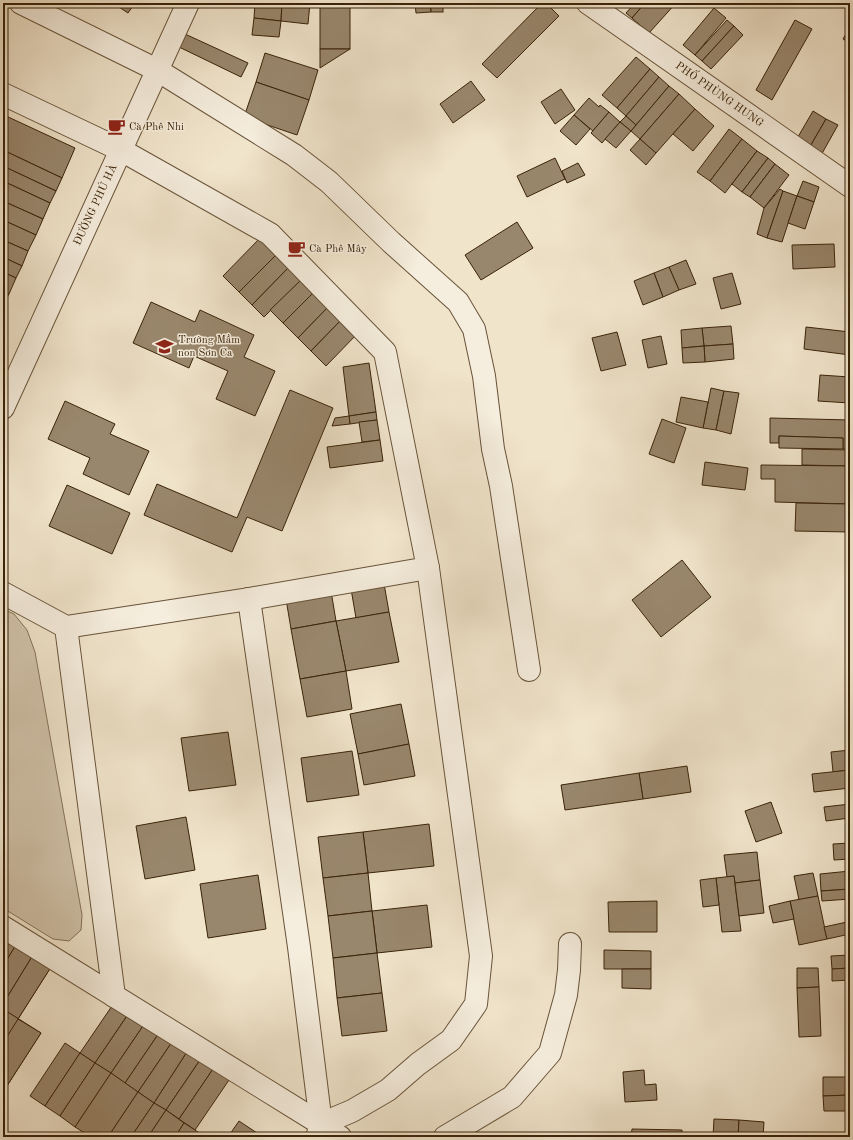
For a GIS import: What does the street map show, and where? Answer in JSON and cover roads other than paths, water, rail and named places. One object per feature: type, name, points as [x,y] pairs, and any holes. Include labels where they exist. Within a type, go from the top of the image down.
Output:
[{"type":"street","points":[[21,3],[157,70],[294,155],[329,182],[391,242],[458,302],[474,329],[484,376],[493,449],[502,486],[529,670]]},
{"type":"street","name":"ĐƯỜNG PHÚ HÀ","points":[[3,408],[188,3]]},
{"type":"street","name":"PHỐ PHÙNG HƯNG","points":[[588,3],[850,186]]},
{"type":"street","points":[[3,94],[121,150],[270,234],[385,352],[428,568],[482,956],[476,1004],[452,1040],[418,1064],[388,1090],[319,1130]]},
{"type":"street","points":[[3,593],[66,627],[250,599],[428,568]]},
{"type":"street","points":[[250,599],[299,947],[319,1130]]},
{"type":"street","points":[[66,627],[114,996]]},
{"type":"street","points":[[3,927],[114,996],[319,1130],[340,1137]]},
{"type":"street","points":[[445,1137],[512,1097],[550,1053],[566,996],[570,944]]},
{"type":"place","name":"Cà Phê Nhi","points":[[116,127]]},
{"type":"place","name":"Cà Phê Mây","points":[[296,249]]},
{"type":"place","name":"Trường Mầm non Sơn Ca","points":[[165,346]]}]
